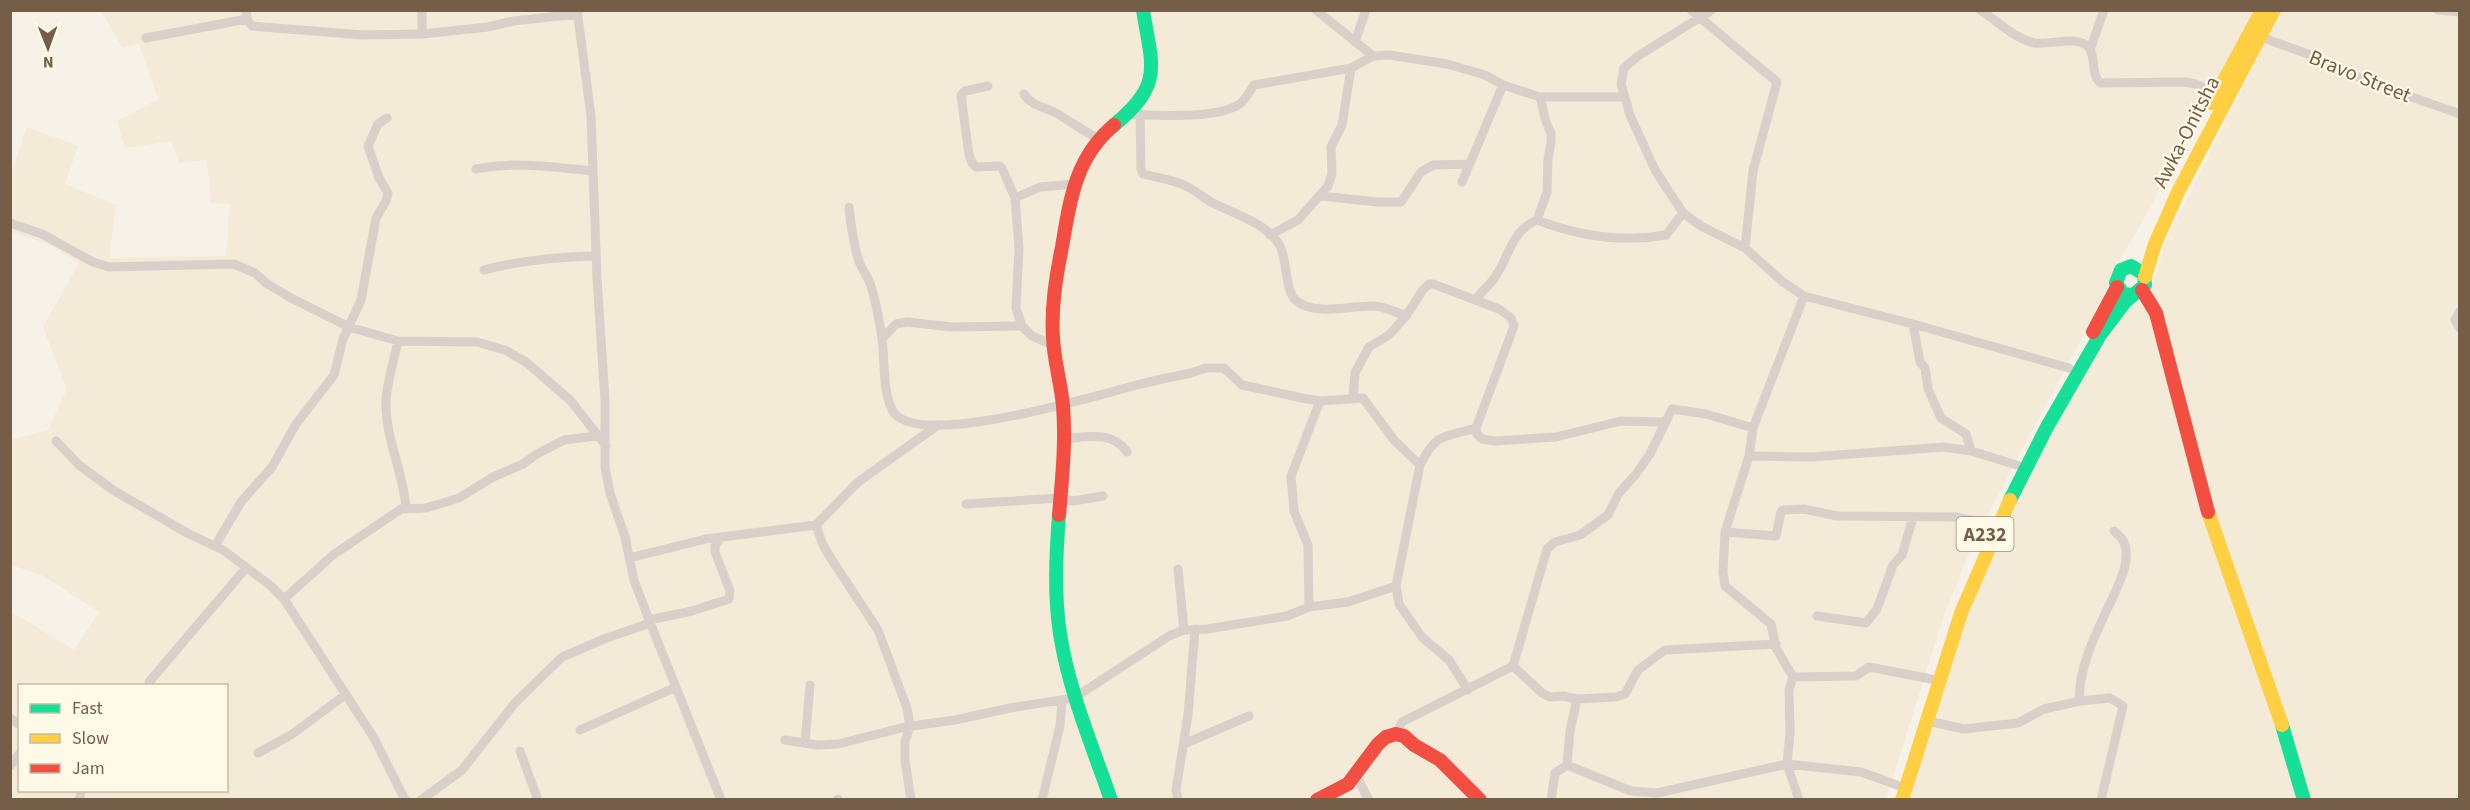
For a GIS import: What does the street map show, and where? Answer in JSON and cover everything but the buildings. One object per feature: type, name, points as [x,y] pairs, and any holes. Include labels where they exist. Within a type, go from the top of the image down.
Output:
[{"type":"main road","points":[[1111,800],[1068,699],[1060,641],[1056,554],[1063,405],[1054,345],[1056,282],[1071,195],[1088,155],[1113,124],[1133,114],[1150,79],[1143,10]]},
{"type":"main road","name":"Awka-Onitsha","points":[[2140,288],[2155,240],[2262,10]]},
{"type":"main road","name":"Awka-Onitsha","points":[[2124,268],[2141,249],[2171,183],[2221,96],[2261,38],[2274,10]]},
{"type":"main road","points":[[2124,268],[2137,268],[2140,288],[2156,313],[2208,511],[2290,748],[2304,800]]},
{"type":"main road","name":"A232","points":[[1893,800],[1958,597],[1990,524],[2069,368],[2118,287],[2118,274],[2124,268]]},
{"type":"main road","points":[[2118,287],[2123,294],[2140,288]]},
{"type":"main road","name":"A232","points":[[1902,800],[1955,631],[1983,558],[2048,427],[2102,332],[2140,288]]},
{"type":"main road","points":[[1317,800],[1342,787],[1378,744],[1386,737],[1396,734],[1404,736],[1414,745],[1440,760],[1480,800]]},
{"type":"street","points":[[422,10],[422,34]]},
{"type":"street","points":[[1316,10],[1373,56]]},
{"type":"street","points":[[1355,42],[1366,10]]},
{"type":"street","points":[[1691,10],[1777,82],[1753,171],[1745,248]]},
{"type":"street","points":[[1712,10],[1638,56],[1624,68],[1621,84],[1624,97],[1655,171],[1683,213],[1701,226],[1745,248],[1783,282],[1804,296],[2069,368]]},
{"type":"street","points":[[1980,10],[2019,39],[2038,43],[2081,43],[2090,50]]},
{"type":"street","points":[[2104,10],[2090,50],[2096,77],[2101,83],[2185,82],[2221,96]]},
{"type":"street","points":[[2438,10],[2460,12]]},
{"type":"street","points":[[146,38],[247,15],[252,26],[363,35],[422,34],[488,27],[577,12],[591,116],[596,256],[605,400],[605,467],[610,493],[625,537],[634,580],[721,800]]},
{"type":"street","name":"Bravo Street","points":[[2261,38],[2313,56],[2369,82],[2460,114]]},
{"type":"street","points":[[1406,316],[1377,306],[1326,308],[1311,307],[1297,302],[1291,295],[1280,246],[1270,235],[1254,222],[1210,201],[1187,186],[1143,174],[1133,114],[1180,116],[1227,110],[1242,103],[1254,85],[1351,68],[1373,56],[1389,55],[1447,64],[1485,75],[1503,85],[1540,98],[1624,97]]},
{"type":"street","points":[[1270,235],[1298,220],[1328,186],[1332,174],[1331,147],[1342,125],[1351,68]]},
{"type":"street","points":[[1462,182],[1503,85]]},
{"type":"street","points":[[988,86],[965,91],[961,95],[969,155],[976,167],[1002,168],[1015,198],[1019,248],[1016,308],[1022,326],[1032,336],[1054,345]]},
{"type":"street","points":[[1024,94],[1029,102],[1059,114],[1074,126],[1099,139]]},
{"type":"street","points":[[1476,299],[1495,277],[1510,245],[1527,225],[1537,220],[1545,202],[1551,133],[1540,98]]},
{"type":"street","points":[[215,546],[241,502],[272,467],[296,424],[334,375],[343,339],[361,300],[376,218],[388,193],[379,178],[368,146],[378,124],[387,118]]},
{"type":"street","points":[[476,169],[496,165],[527,164],[593,171]]},
{"type":"street","points":[[1321,196],[1378,202],[1401,201],[1421,172],[1433,165],[1469,164]]},
{"type":"street","points":[[1015,198],[1040,187],[1075,184]]},
{"type":"street","points":[[849,207],[856,252],[869,281],[882,339],[888,399],[893,411],[907,422],[938,425],[998,418],[1063,405],[1191,373],[1199,369],[1215,367],[1230,372],[1242,385],[1320,401],[1353,398],[1367,400],[1394,440],[1420,465]]},
{"type":"street","points":[[1537,220],[1557,228],[1606,239],[1666,234],[1683,213]]},
{"type":"street","points":[[10,223],[42,234],[93,262],[109,267],[192,267],[234,264],[255,273],[291,298],[349,327],[398,341],[477,342],[505,350],[526,362],[571,401],[606,446]]},
{"type":"street","points":[[484,270],[505,264],[548,258],[596,256]]},
{"type":"street","points":[[1353,398],[1355,373],[1370,347],[1389,335],[1406,316],[1428,284],[1499,309],[1511,318],[1514,326],[1476,429],[1482,440],[1556,437],[1621,421],[1664,422]]},
{"type":"street","points":[[1799,800],[1787,764],[1790,734],[1789,690],[1793,677],[1776,648],[1771,624],[1725,586],[1723,572],[1725,532],[1749,456],[1753,428],[1804,296]]},
{"type":"street","points":[[2460,311],[2455,320],[2460,328]]},
{"type":"street","points":[[882,339],[896,324],[906,322],[952,327],[1022,326]]},
{"type":"street","points":[[1913,324],[1920,362],[1925,368],[1928,389],[1936,408],[1941,418],[1966,434],[1971,451]]},
{"type":"street","points":[[398,341],[385,398],[388,433],[404,490],[406,507]]},
{"type":"street","points":[[1309,607],[1308,546],[1294,511],[1291,476],[1320,401]]},
{"type":"street","points":[[1396,734],[1402,722],[1513,666],[1547,549],[1555,542],[1580,535],[1608,515],[1619,493],[1650,454],[1664,422],[1675,408],[1706,414],[1753,428]]},
{"type":"street","points":[[629,558],[706,539],[816,525],[858,482],[938,425]]},
{"type":"street","points":[[1468,690],[1449,660],[1422,637],[1399,604],[1396,586],[1420,465],[1429,447],[1451,433],[1476,429]]},
{"type":"street","points":[[285,599],[333,555],[378,523],[406,507],[426,508],[451,501],[564,440],[597,436]]},
{"type":"street","points":[[1063,439],[1110,437],[1121,442],[1127,452]]},
{"type":"street","points":[[56,441],[79,465],[113,490],[215,546],[285,599],[374,738],[405,800]]},
{"type":"street","points":[[1749,456],[1812,457],[1944,447],[1971,451],[2020,466]]},
{"type":"street","points":[[966,504],[1060,498],[1074,501],[1103,496]]},
{"type":"street","points":[[1725,532],[1776,536],[1781,512],[1791,509],[1837,516],[1955,517],[1990,524]]},
{"type":"street","points":[[1817,616],[1866,623],[1878,609],[1893,565],[1902,555],[1913,518]]},
{"type":"street","points":[[816,525],[830,557],[878,630],[907,708],[910,726],[905,741],[904,760],[911,800]]},
{"type":"street","points":[[2080,701],[2079,689],[2083,674],[2125,566],[2126,551],[2123,539],[2114,531]]},
{"type":"street","points":[[421,800],[462,770],[515,703],[562,657],[649,622],[729,600],[730,591],[715,552],[715,546],[721,537]]},
{"type":"street","points":[[149,682],[246,568]]},
{"type":"street","points":[[1178,569],[1184,630]]},
{"type":"street","points":[[785,740],[838,744],[910,726],[1068,699],[1169,636],[1184,630],[1268,620],[1287,616],[1309,607],[1348,602],[1396,586]]},
{"type":"street","points":[[1178,800],[1176,790],[1184,744],[1195,629]]},
{"type":"street","points":[[1513,666],[1542,693],[1550,697],[1563,696],[1577,699],[1616,697],[1625,694],[1638,670],[1665,650],[1776,645]]},
{"type":"street","points":[[1793,677],[1856,676],[1869,667],[1931,679]]},
{"type":"street","points":[[805,743],[810,685]]},
{"type":"street","points":[[579,730],[676,687]]},
{"type":"street","points":[[258,753],[291,735],[345,695]]},
{"type":"street","points":[[1928,721],[1964,729],[2018,723],[2044,709],[2080,701],[2110,698],[2123,706],[2101,800]]},
{"type":"street","points":[[1042,800],[1068,699]]},
{"type":"street","points":[[1567,765],[1570,731],[1577,699]]},
{"type":"street","points":[[1184,744],[1249,717]]},
{"type":"street","points":[[520,751],[538,800]]},
{"type":"street","points":[[1567,765],[1631,791],[1657,792],[1787,764],[1861,772],[1897,785]]},
{"type":"street","points":[[1551,800],[1555,773],[1567,765]]},
{"type":"street","points":[[1355,774],[1369,800]]},
{"type":"shaded area","points":[[101,11],[2253,11],[1975,538],[1944,615],[1886,799],[11,799],[10,611],[74,650],[99,612],[44,576],[11,565],[11,437],[15,439],[48,430],[67,389],[43,327],[79,263],[45,243],[11,232],[11,174],[27,127],[78,146],[65,184],[116,205],[109,258],[226,256],[230,204],[211,203],[207,160],[179,163],[171,141],[125,148],[117,121],[158,99],[139,44],[122,47]]},
{"type":"shaded area","points":[[2281,11],[2459,11],[2459,799],[1910,800],[1936,709],[1979,583],[1991,555],[2084,372],[2117,323],[2127,311],[2145,299],[2151,291],[2164,246]]},
{"type":"traffic: fast","points":[[1114,125],[1130,111],[1148,86],[1151,61],[1143,10]]},
{"type":"traffic: fast","points":[[2010,500],[2047,427],[2100,335],[2125,302],[2145,285],[2144,274],[2131,266],[2121,270],[2116,283],[2123,294],[2132,295]]},
{"type":"traffic: fast","points":[[1059,515],[1056,574],[1060,634],[1075,697],[1111,800]]},
{"type":"traffic: fast","points":[[2282,725],[2304,800]]},
{"type":"traffic: slow","points":[[2212,103],[2262,10]]},
{"type":"traffic: slow","points":[[2145,277],[2155,244],[2178,192],[2274,10]]},
{"type":"traffic: slow","points":[[1902,800],[1961,613],[2010,500]]},
{"type":"traffic: slow","points":[[2208,512],[2282,725]]},
{"type":"traffic: jam","points":[[1059,515],[1064,420],[1053,338],[1056,281],[1076,181],[1091,151],[1114,125]]},
{"type":"traffic: jam","points":[[2093,332],[2117,287]]},
{"type":"traffic: jam","points":[[2142,290],[2156,313],[2208,512]]},
{"type":"traffic: jam","points":[[1317,800],[1348,784],[1378,744],[1386,737],[1396,734],[1404,736],[1414,745],[1440,760],[1480,800]]}]
